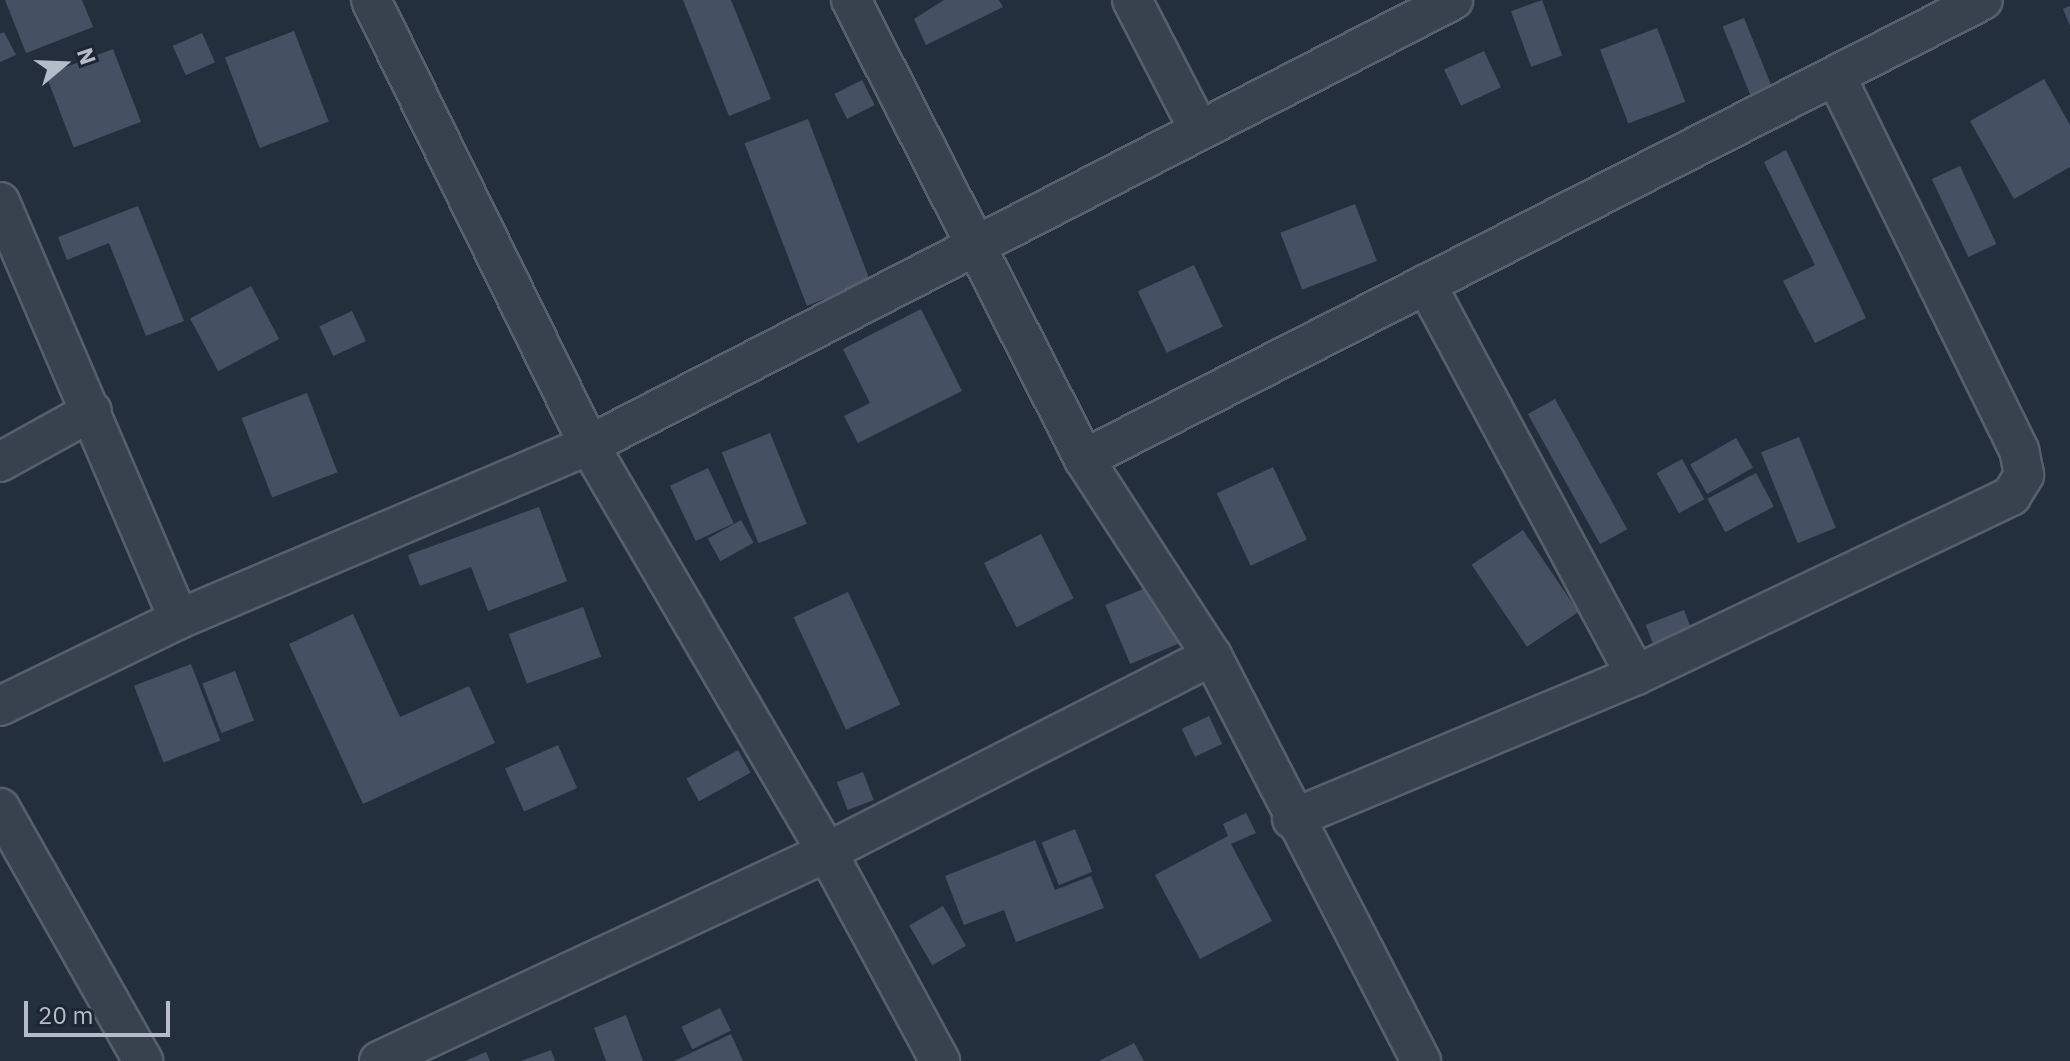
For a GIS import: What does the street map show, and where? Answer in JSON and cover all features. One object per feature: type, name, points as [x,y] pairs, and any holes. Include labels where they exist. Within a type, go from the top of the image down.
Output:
[{"type":"street","points":[[371,0],[589,445],[827,852],[940,1061]]},
{"type":"street","points":[[851,0],[1084,459],[1212,656],[1292,819],[1421,1061]]},
{"type":"street","points":[[1132,0],[1199,130]]},
{"type":"street","points":[[0,706],[179,619],[589,445],[1453,0]]},
{"type":"street","points":[[1084,459],[1983,0]]},
{"type":"street","points":[[1292,819],[1636,675],[2011,496],[2024,475],[2019,450],[1836,76]]},
{"type":"street","points":[[0,202],[179,619]]},
{"type":"street","points":[[1426,284],[1636,675]]},
{"type":"street","points":[[0,462],[92,411]]},
{"type":"street","points":[[379,1061],[827,852],[1212,656]]},
{"type":"street","points":[[0,808],[143,1061]]},
{"type":"building","points":[[5,0],[82,0],[93,27],[26,53]]},
{"type":"building","points":[[683,0],[731,0],[771,99],[729,116]]},
{"type":"building","points":[[944,0],[999,0],[1003,7],[926,45],[914,19]]},
{"type":"building","points":[[1542,0],[1562,55],[1531,67],[1511,11]]},
{"type":"building","points":[[2070,6],[2070,26],[2063,9]]},
{"type":"building","points":[[1744,18],[1772,88],[1751,97],[1723,27]]},
{"type":"building","points":[[1657,28],[1685,102],[1628,124],[1600,50]]},
{"type":"building","points":[[294,31],[329,122],[260,148],[225,58]]},
{"type":"building","points":[[4,32],[16,55],[0,62],[0,34]]},
{"type":"building","points":[[202,33],[215,62],[186,75],[173,46]]},
{"type":"building","points":[[113,49],[141,122],[74,148],[46,75]]},
{"type":"building","points":[[1484,51],[1501,87],[1461,106],[1444,70]]},
{"type":"building","points":[[2044,79],[2070,125],[2070,167],[2014,199],[1970,121]]},
{"type":"building","points":[[862,80],[875,105],[847,119],[834,94]]},
{"type":"building","points":[[808,119],[870,281],[807,306],[745,143]]},
{"type":"building","points":[[1786,150],[1866,318],[1815,343],[1783,281],[1815,265],[1764,162]]},
{"type":"building","points":[[1960,166],[1996,244],[1968,257],[1932,179]]},
{"type":"building","points":[[1355,204],[1377,261],[1302,290],[1280,233]]},
{"type":"building","points":[[138,206],[184,321],[146,336],[109,243],[67,260],[58,237]]},
{"type":"building","points":[[1194,265],[1223,327],[1167,353],[1138,291]]},
{"type":"building","points":[[251,286],[279,339],[218,371],[190,318]]},
{"type":"building","points":[[921,309],[962,391],[858,443],[844,416],[870,403],[843,349]]},
{"type":"building","points":[[352,311],[366,341],[333,356],[319,326]]},
{"type":"building","points":[[307,393],[337,472],[272,497],[242,418]]},
{"type":"building","points":[[1555,399],[1627,529],[1600,544],[1528,414]]},
{"type":"building","points":[[770,433],[807,524],[758,543],[722,452]]},
{"type":"building","points":[[1799,437],[1836,528],[1798,543],[1761,452]]},
{"type":"building","points":[[1736,438],[1753,467],[1707,494],[1690,464]]},
{"type":"building","points":[[1682,459],[1704,499],[1679,513],[1657,473]]},
{"type":"building","points":[[1273,467],[1307,540],[1251,566],[1217,493]]},
{"type":"building","points":[[708,468],[734,523],[696,541],[670,486]]},
{"type":"building","points":[[1756,473],[1774,507],[1725,532],[1707,499]]},
{"type":"building","points":[[539,507],[567,581],[488,611],[471,567],[420,586],[408,555]]},
{"type":"building","points":[[741,520],[754,543],[720,561],[708,538]]},
{"type":"building","points":[[1523,530],[1578,612],[1527,647],[1472,565]]},
{"type":"building","points":[[1041,534],[1074,598],[1017,627],[984,563]]},
{"type":"building","points":[[1155,584],[1180,643],[1130,664],[1105,605]]},
{"type":"building","points":[[848,592],[900,704],[846,730],[794,617]]},
{"type":"building","points":[[583,607],[601,657],[527,684],[509,634]]},
{"type":"building","points":[[1684,610],[1696,642],[1658,656],[1646,625]]},
{"type":"building","points":[[353,614],[400,717],[469,686],[495,743],[363,804],[289,644]]},
{"type":"building","points":[[191,664],[220,741],[163,762],[134,686]]},
{"type":"building","points":[[235,671],[254,720],[221,733],[202,684]]},
{"type":"building","points":[[1209,716],[1222,744],[1195,757],[1182,729]]},
{"type":"building","points":[[558,745],[577,788],[524,812],[505,769]]},
{"type":"building","points":[[738,750],[751,773],[699,801],[686,779]]},
{"type":"building","points":[[863,772],[874,800],[848,810],[837,782]]},
{"type":"building","points":[[1246,813],[1256,833],[1231,844],[1272,921],[1200,959],[1155,875],[1228,836],[1223,824]]},
{"type":"building","points":[[1075,829],[1092,872],[1059,885],[1042,842]]},
{"type":"building","points":[[1035,840],[1055,890],[1091,876],[1104,908],[1016,942],[1004,910],[964,925],[945,876]]},
{"type":"building","points":[[943,906],[966,946],[932,965],[909,926]]},
{"type":"building","points":[[720,1008],[731,1030],[692,1049],[681,1027]]},
{"type":"building","points":[[626,1015],[643,1061],[606,1061],[594,1028]]},
{"type":"building","points":[[731,1034],[743,1061],[674,1061]]},
{"type":"building","points":[[1134,1043],[1144,1061],[1099,1061]]},
{"type":"building","points":[[551,1050],[555,1061],[521,1061]]},
{"type":"building","points":[[486,1052],[490,1061],[465,1061]]}]
